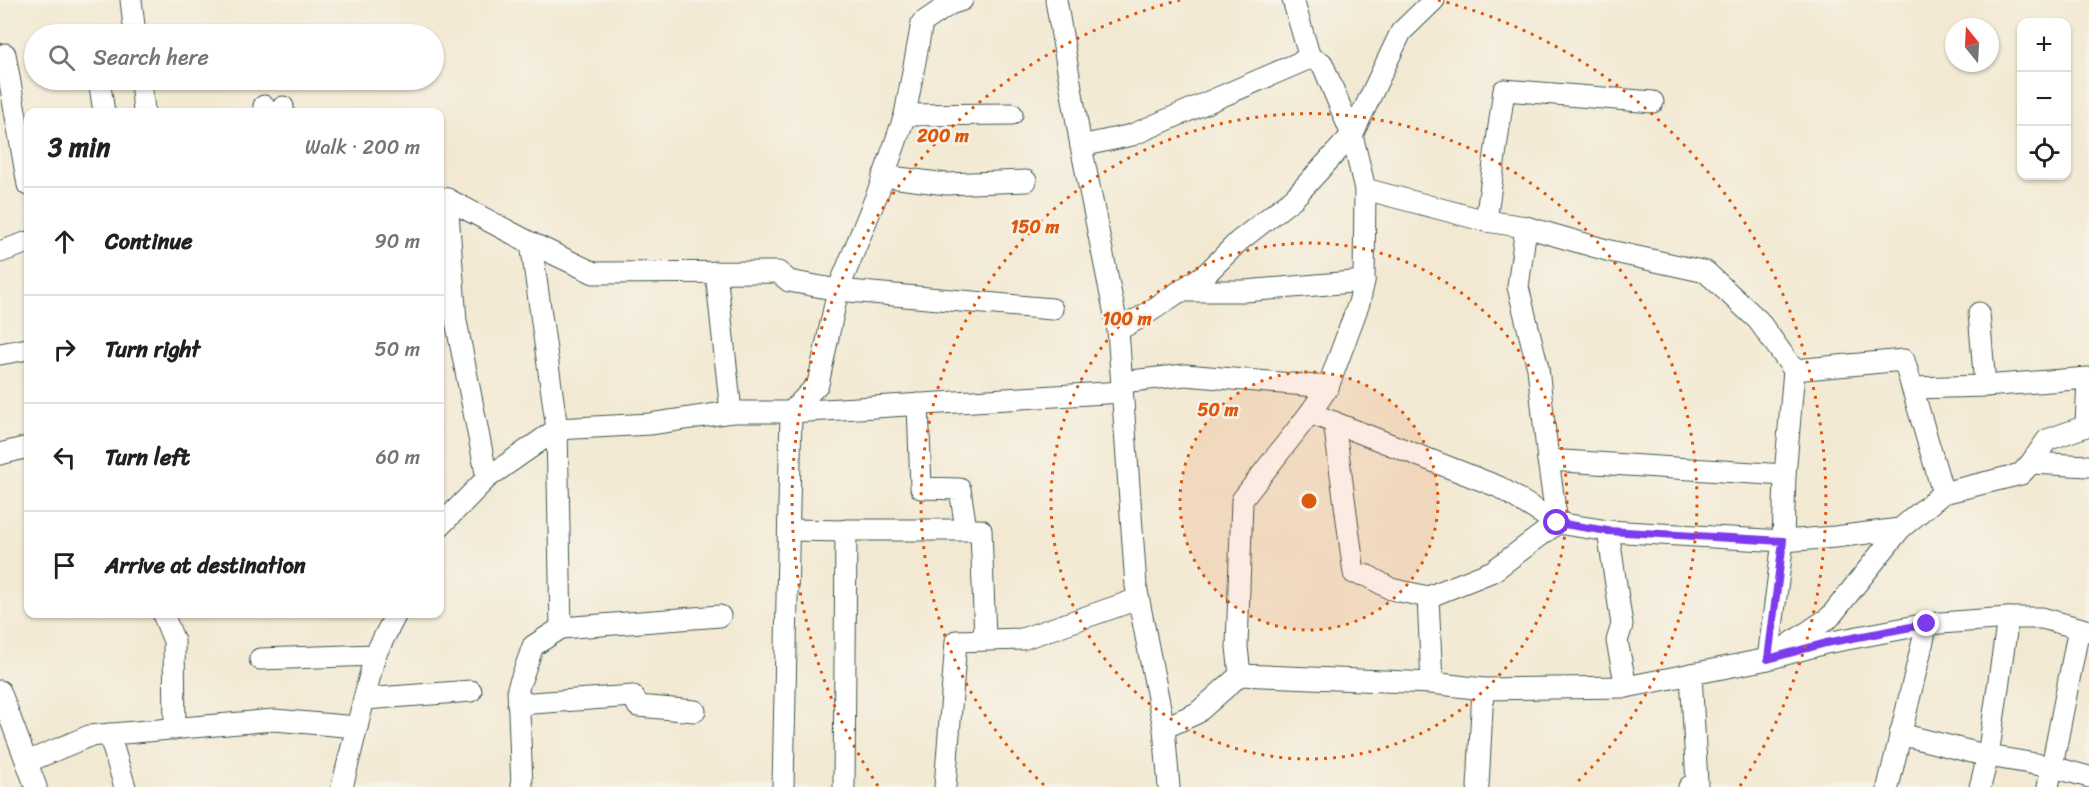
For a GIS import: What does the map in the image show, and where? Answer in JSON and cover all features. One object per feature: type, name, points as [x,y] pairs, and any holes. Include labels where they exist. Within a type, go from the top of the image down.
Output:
[{"type":"street","points":[[131,0],[134,24]]},
{"type":"street","points":[[783,787],[791,412],[818,384],[838,290],[905,115],[922,23],[950,4],[962,0]]},
{"type":"street","points":[[1056,0],[1118,330],[1138,599],[1164,728],[1169,787]]},
{"type":"street","points":[[1293,0],[1310,58]]},
{"type":"street","points":[[1118,330],[1207,273],[1239,241],[1294,198],[1352,135],[1401,32],[1434,0]]},
{"type":"street","points":[[5,54],[24,162]]},
{"type":"street","points":[[1082,146],[1132,135],[1310,58],[1322,63],[1352,135],[1365,189],[1364,281],[1359,303],[1328,387],[1242,500],[1237,647],[1240,675]]},
{"type":"street","points":[[101,90],[103,108]]},
{"type":"street","points":[[142,90],[144,108]]},
{"type":"street","points":[[1486,221],[1504,90],[1653,102]]},
{"type":"street","points":[[905,115],[1012,114]]},
{"type":"street","points":[[883,176],[946,184],[1026,181]]},
{"type":"street","points":[[1365,189],[1486,221],[1526,227],[1610,251],[1706,272],[1758,320],[1794,370],[1785,475],[1783,541],[1768,659]]},
{"type":"street","points":[[444,199],[594,273],[778,272],[789,281],[838,290],[1052,309]]},
{"type":"street","points":[[444,207],[456,321],[487,478]]},
{"type":"street","points":[[1526,227],[1518,287],[1538,368],[1557,523]]},
{"type":"street","points":[[0,252],[24,243]]},
{"type":"street","points":[[531,243],[557,429],[561,628]]},
{"type":"street","points":[[716,272],[731,412]]},
{"type":"street","points":[[1180,291],[1245,291],[1364,281]]},
{"type":"street","points":[[1979,313],[1985,386]]},
{"type":"street","points":[[0,354],[24,350]]},
{"type":"street","points":[[1794,370],[1904,360],[1943,493]]},
{"type":"street","points":[[444,522],[487,478],[557,429],[650,424],[731,412],[791,412],[918,404],[1122,387],[1185,375],[1328,387]]},
{"type":"street","points":[[1768,659],[1830,617],[1900,529],[1943,493],[2021,474],[2047,440],[2088,425],[2088,378],[1985,386],[1912,388]]},
{"type":"street","points":[[918,404],[921,488],[960,489],[966,529]]},
{"type":"street","points":[[1310,413],[1498,487],[1557,523],[1608,531],[1783,541],[1900,529]]},
{"type":"street","points":[[1334,422],[1354,573],[1368,576],[1391,589],[1428,597],[1493,571],[1557,523]]},
{"type":"street","points":[[0,454],[24,448]]},
{"type":"street","points":[[1548,460],[1785,475]]},
{"type":"street","points":[[2031,463],[2089,466]]},
{"type":"street","points":[[790,530],[981,530],[985,639]]},
{"type":"street","points":[[844,787],[846,530]]},
{"type":"street","points":[[1608,531],[1622,625],[1617,641],[1626,687]]},
{"type":"street","points":[[1428,597],[1432,683]]},
{"type":"street","points":[[945,787],[956,641],[1022,639],[1138,599]]},
{"type":"street","points":[[522,787],[518,688],[533,646],[561,628],[720,616]]},
{"type":"street","points":[[165,618],[174,641],[175,729]]},
{"type":"street","points":[[342,787],[375,655],[394,618]]},
{"type":"street","points":[[1980,787],[1988,756],[2008,618]]},
{"type":"street","points":[[1164,728],[1197,713],[1240,675],[1432,683],[1483,689],[1626,687],[1768,659],[1826,643],[1927,624],[2042,618],[2084,629],[2050,777]]},
{"type":"street","points":[[1888,787],[1927,624]]},
{"type":"street","points":[[260,659],[375,655]]},
{"type":"street","points":[[1689,787],[1697,783],[1691,674]]},
{"type":"street","points":[[1478,787],[1483,689]]},
{"type":"street","points":[[365,699],[471,691]]},
{"type":"street","points":[[1,696],[36,787]]},
{"type":"street","points":[[518,704],[633,696],[638,706],[695,711]]},
{"type":"street","points":[[27,762],[88,736],[274,720],[357,727]]},
{"type":"street","points":[[109,734],[125,787]]},
{"type":"street","points":[[1900,734],[1988,756],[2050,777],[2089,777]]},
{"type":"route","points":[[1557,523],[1608,531],[1783,541],[1768,659],[1826,643],[1927,624]]}]
